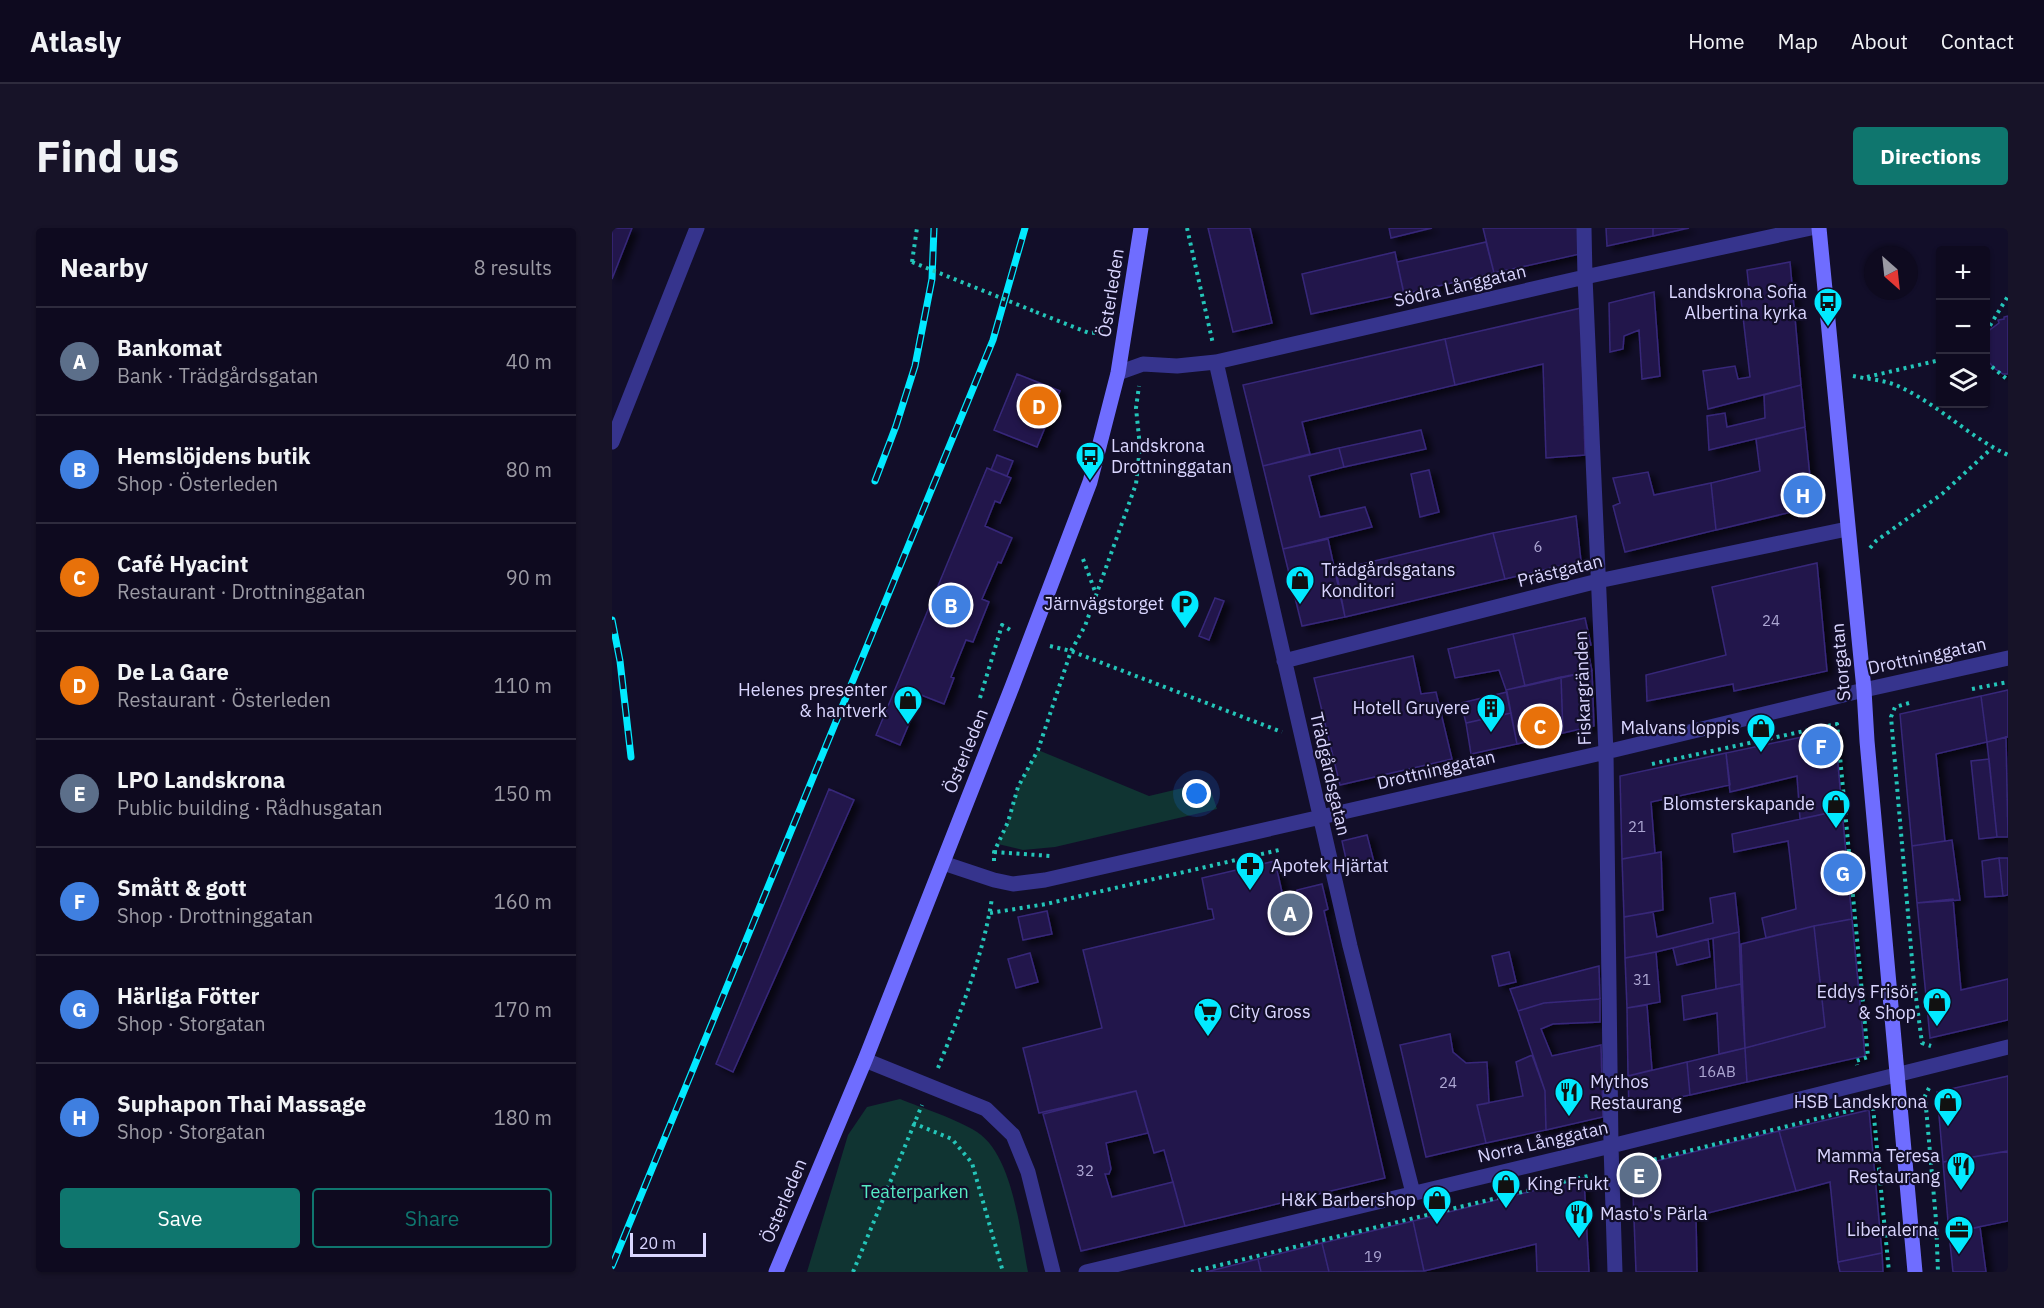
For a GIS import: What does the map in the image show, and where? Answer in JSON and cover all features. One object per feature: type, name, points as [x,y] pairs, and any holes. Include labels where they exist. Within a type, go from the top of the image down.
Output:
[{"type":"street","points":[[612,442],[697,228]]},
{"type":"street","name":"Österleden","points":[[776,1272],[865,1060],[1090,482],[1118,373],[1142,228]]},
{"type":"street","name":"Fiskargränden","points":[[1584,228],[1606,752],[1611,1146],[1615,1272]]},
{"type":"street","name":"Södra Långgatan","points":[[1118,373],[1143,364],[1177,366],[1216,362],[1585,277],[1811,228]]},
{"type":"street","name":"Storgatan","points":[[1819,228],[1864,690],[1915,1272]]},
{"type":"street","name":"Trädgårdsgatan","points":[[1216,362],[1350,946],[1413,1193]]},
{"type":"street","name":"Prästgatan","points":[[1284,661],[1598,581],[1847,529]]},
{"type":"street","name":"Drottninggatan","points":[[943,862],[994,880],[1013,884],[1045,880],[2008,658]]},
{"type":"street","name":"Norra Långgatan","points":[[1086,1272],[1611,1146],[2008,1047]]},
{"type":"street","points":[[865,1060],[986,1109],[1013,1135],[1028,1172],[1053,1272]]},
{"type":"path","points":[[917,228],[912,262],[1089,333]]},
{"type":"path","points":[[1186,228],[1216,362]]},
{"type":"path","points":[[1990,325],[2008,296]]},
{"type":"path","points":[[1863,378],[1936,361]]},
{"type":"path","points":[[852,1272],[967,996],[988,924],[994,880],[994,852],[1008,822],[1018,787],[1038,750],[1071,651],[1085,626],[1136,484],[1140,447],[1136,408],[1143,364]]},
{"type":"path","points":[[1990,365],[2008,380]]},
{"type":"path","points":[[1832,371],[1897,386],[1953,419],[1992,448],[2008,455]]},
{"type":"path","points":[[1851,569],[1876,541],[1942,494],[1992,448]]},
{"type":"path","points":[[1082,556],[1096,596]]},
{"type":"path","points":[[980,698],[1002,625],[1030,641],[1071,651],[1302,739]]},
{"type":"path","points":[[1963,691],[2008,682]]},
{"type":"path","points":[[1919,701],[1895,707],[1891,717],[1914,983],[1922,1043],[1932,1046],[1938,1084],[1928,1089],[1925,1096],[1936,1220],[1938,1272]]},
{"type":"path","points":[[994,852],[1058,856]]},
{"type":"path","points":[[1191,1272],[1852,1110],[1865,1102]]},
{"type":"path","points":[[913,1123],[952,1139],[972,1163],[1003,1272]]},
{"type":"green space","points":[[1038,750],[1149,796],[1208,782],[1217,809],[1055,847],[1023,850],[998,844],[1008,822],[1018,787]]},
{"type":"green space","name":"Teaterparken","points":[[900,1099],[960,1123],[977,1132],[989,1143],[1007,1176],[1018,1216],[1028,1272],[807,1272],[848,1135],[867,1107]]},
{"type":"building","points":[[612,228],[632,228],[612,279]]},
{"type":"building","points":[[1208,228],[1250,228],[1272,323],[1233,332]]},
{"type":"building","points":[[1389,228],[1432,228],[1391,238]]},
{"type":"building","points":[[1483,228],[1579,228],[1580,254],[1494,273]]},
{"type":"building","points":[[1606,228],[1653,228],[1653,236],[1607,246]]},
{"type":"building","points":[[1653,228],[1689,228],[1653,236]]},
{"type":"building","points":[[1486,242],[1494,273],[1404,294],[1397,262]]},
{"type":"building","points":[[1395,252],[1404,294],[1311,314],[1302,274]]},
{"type":"building","points":[[1790,262],[1801,385],[1708,409],[1703,371],[1735,366],[1738,379],[1750,377],[1740,291],[1749,289],[1747,270]]},
{"type":"building","points":[[1654,292],[1660,376],[1642,379],[1639,330],[1624,336],[1623,349],[1610,352],[1609,303]]},
{"type":"building","points":[[1581,308],[1585,455],[1546,458],[1543,364],[1455,385],[1445,339]]},
{"type":"building","points":[[2008,316],[2008,374],[2003,374],[1990,363],[1990,330],[1999,323],[1998,320]]},
{"type":"building","points":[[1445,339],[1455,385],[1302,422],[1310,454],[1263,466],[1243,385]]},
{"type":"building","points":[[1017,374],[1060,391],[1037,447],[994,430]]},
{"type":"building","points":[[1801,385],[1805,427],[1709,450],[1707,416],[1725,413],[1727,427],[1765,418],[1764,395]]},
{"type":"building","points":[[1805,427],[1813,507],[1716,530],[1711,483],[1760,471],[1756,439]]},
{"type":"building","points":[[1421,430],[1426,449],[1344,467],[1339,448]]},
{"type":"building","points":[[1339,448],[1344,467],[1309,476],[1320,517],[1365,507],[1372,527],[1283,549],[1263,466]]},
{"type":"building","points":[[997,455],[1013,461],[1007,476],[991,470]]},
{"type":"building","points":[[987,468],[1011,478],[1000,503],[995,501],[985,526],[1012,538],[1001,563],[998,562],[982,599],[989,602],[973,642],[966,640],[951,677],[954,678],[944,704],[916,693],[906,717],[911,719],[900,745],[876,735]]},
{"type":"building","points":[[1429,470],[1439,512],[1420,517],[1411,474]]},
{"type":"building","points":[[1648,472],[1654,495],[1711,483],[1716,530],[1625,552],[1613,506],[1620,503],[1613,478]]},
{"type":"building","points":[[1576,516],[1581,561],[1505,579],[1493,533]]},
{"type":"building","points":[[1493,533],[1505,579],[1345,617],[1336,570]]},
{"type":"building","points":[[1328,539],[1345,617],[1302,626],[1283,549]]},
{"type":"building","points":[[1817,563],[1827,671],[1734,691],[1733,684],[1647,701],[1646,675],[1726,655],[1712,587]]},
{"type":"building","points":[[1215,598],[1224,601],[1209,640],[1199,636]]},
{"type":"building","points":[[1585,618],[1591,645],[1587,646],[1592,671],[1525,686],[1513,634]]},
{"type":"building","points":[[1513,634],[1525,686],[1506,690],[1499,670],[1455,678],[1448,649]]},
{"type":"building","points":[[1413,656],[1421,694],[1436,692],[1452,759],[1340,785],[1314,678]]},
{"type":"building","points":[[1592,671],[1594,726],[1563,733],[1561,677]]},
{"type":"building","points":[[1561,677],[1563,733],[1517,744],[1506,690]]},
{"type":"building","points":[[2008,690],[2008,737],[1987,742],[1981,696]]},
{"type":"building","points":[[1507,692],[1511,713],[1466,723],[1461,703]]},
{"type":"building","points":[[1981,696],[1987,742],[1936,754],[1945,841],[1912,846],[1900,714]]},
{"type":"building","name":"Hotell Gruyere","points":[[1511,713],[1517,744],[1471,754],[1466,723]]},
{"type":"building","points":[[1835,730],[1842,810],[1800,819],[1797,776],[1730,792],[1726,753]]},
{"type":"building","points":[[2006,737],[2008,837],[1997,837],[1987,742]]},
{"type":"building","points":[[1726,753],[1730,785],[1651,802],[1655,853],[1622,859],[1620,776]]},
{"type":"building","points":[[1989,759],[1997,837],[1979,839],[1971,761]]},
{"type":"building","points":[[829,789],[854,800],[733,1072],[716,1064]]},
{"type":"building","points":[[1842,810],[1852,919],[1766,938],[1762,918],[1796,909],[1788,841],[1734,852],[1732,834]]},
{"type":"building","points":[[1367,835],[1374,862],[1348,868],[1342,841]]},
{"type":"building","points":[[1952,840],[1960,900],[1917,903],[1912,846]]},
{"type":"building","points":[[1661,852],[1663,910],[1624,917],[1622,859]]},
{"type":"building","points":[[1999,858],[2003,896],[1985,897],[1982,861]]},
{"type":"building","points":[[1999,858],[2008,858],[2008,895],[2003,896]]},
{"type":"building","name":"City Gross","points":[[1275,861],[1284,901],[1297,897],[1297,890],[1322,884],[1328,909],[1324,911],[1385,1178],[1185,1226],[1164,1150],[1154,1153],[1136,1091],[1039,1113],[1023,1048],[1102,1028],[1083,950],[1214,919],[1212,909],[1208,909],[1202,878]]},
{"type":"building","points":[[1735,893],[1739,932],[1625,958],[1624,917],[1653,912],[1657,937],[1713,923],[1710,898]]},
{"type":"building","points":[[1953,899],[1961,990],[2008,979],[2008,1020],[1930,1038],[1917,903]]},
{"type":"building","points":[[1047,911],[1052,934],[1023,940],[1018,917]]},
{"type":"building","points":[[1852,919],[1865,1056],[1747,1082],[1745,1048],[1825,1027],[1814,926]]},
{"type":"building","points":[[1814,926],[1825,1027],[1745,1048],[1741,944]]},
{"type":"building","points":[[1739,932],[1741,984],[1716,989],[1713,938]]},
{"type":"building","points":[[1708,939],[1710,957],[1677,965],[1673,948]]},
{"type":"building","points":[[1509,952],[1516,982],[1499,986],[1492,956]]},
{"type":"building","points":[[1656,952],[1660,1002],[1627,1008],[1625,958]]},
{"type":"building","points":[[1030,953],[1038,982],[1016,988],[1008,959]]},
{"type":"building","points":[[1599,966],[1600,999],[1544,1003],[1518,1011],[1510,989]]},
{"type":"building","points":[[1741,984],[1745,1048],[1719,1054],[1717,1013],[1684,1020],[1682,996]]},
{"type":"building","points":[[1600,999],[1600,1022],[1553,1024],[1541,1029],[1552,1056],[1601,1045],[1603,1117],[1546,1130],[1545,1091],[1518,1011],[1544,1003]]},
{"type":"building","points":[[1647,1005],[1652,1070],[1628,1076],[1627,1008]]},
{"type":"building","points":[[1450,1034],[1453,1052],[1466,1063],[1487,1062],[1489,1103],[1477,1105],[1486,1143],[1426,1157],[1400,1045]]},
{"type":"building","points":[[1745,1048],[1747,1082],[1690,1095],[1687,1062]]},
{"type":"building","points":[[1532,1055],[1545,1091],[1546,1130],[1486,1143],[1477,1105],[1523,1096],[1516,1062]]},
{"type":"building","points":[[1687,1062],[1690,1095],[1629,1108],[1628,1076]]},
{"type":"building","points":[[2008,1076],[2008,1151],[1943,1162],[1937,1092]]},
{"type":"building","points":[[1136,1091],[1148,1133],[1106,1143],[1111,1169],[1109,1174],[1105,1174],[1112,1197],[1173,1182],[1185,1226],[1081,1251],[1043,1114]]},
{"type":"building","points":[[1869,1110],[1882,1253],[1838,1262],[1830,1182],[1796,1191],[1779,1131]]},
{"type":"building","points":[[1779,1131],[1796,1191],[1696,1216],[1697,1272],[1636,1272],[1632,1167]]},
{"type":"building","points":[[2008,1151],[2008,1221],[1949,1233],[1943,1162]]},
{"type":"building","points":[[1584,1178],[1589,1272],[1537,1272],[1536,1244],[1424,1271],[1413,1221]]},
{"type":"building","points":[[1413,1221],[1424,1271],[1329,1272],[1322,1243]]},
{"type":"building","points":[[1980,1227],[1986,1272],[1953,1272],[1949,1233]]},
{"type":"building","points":[[1322,1243],[1329,1272],[1261,1272],[1258,1259]]},
{"type":"building","points":[[1882,1253],[1883,1272],[1840,1272],[1838,1262]]},
{"type":"building","points":[[1258,1259],[1261,1272],[1206,1272]]},
{"type":"railway","points":[[875,481],[915,366],[932,279],[934,228]]},
{"type":"railway","points":[[612,1266],[993,340],[1025,228]]},
{"type":"railway","points":[[612,620],[620,661],[631,757]]},
{"type":"place","name":"Landskrona Sofia Albertina kyrka","points":[[1828,328]]},
{"type":"place","name":"De La Gare","points":[[1039,406]]},
{"type":"place","name":"Landskrona Drottninggatan","points":[[1090,482]]},
{"type":"place","name":"Suphapon Thai Massage","points":[[1803,495]]},
{"type":"place","name":"Hemslöjdens butik","points":[[951,605]]},
{"type":"place","name":"Trädgårdsgatans Konditori","points":[[1300,606]]},
{"type":"place","name":"Järnvägstorget","points":[[1185,630]]},
{"type":"place","name":"Helenes presenter & hantverk","points":[[908,726]]},
{"type":"place","name":"Café Hyacint","points":[[1540,726]]},
{"type":"place","name":"Hotell Gruyere","points":[[1491,734]]},
{"type":"place","name":"Smått & gott","points":[[1821,746]]},
{"type":"place","name":"Malvans loppis","points":[[1761,754]]},
{"type":"place","name":"Blomsterskapande","points":[[1836,830]]},
{"type":"place","name":"Härliga Fötter","points":[[1843,873]]},
{"type":"place","name":"Apotek Hjärtat","points":[[1250,892]]},
{"type":"place","name":"Bankomat","points":[[1290,913]]},
{"type":"place","name":"Eddys Frisör & Shop","points":[[1937,1028]]},
{"type":"place","name":"City Gross","points":[[1208,1038]]},
{"type":"place","name":"Mythos Restaurang","points":[[1569,1118]]},
{"type":"place","name":"HSB Landskrona","points":[[1948,1128]]},
{"type":"place","name":"LPO Landskrona","points":[[1639,1175]]},
{"type":"place","name":"Mamma Teresa Restaurang","points":[[1961,1192]]},
{"type":"place","name":"King Frukt","points":[[1506,1210]]},
{"type":"place","name":"H&K Barbershop","points":[[1437,1226]]},
{"type":"place","name":"Masto's Pärla","points":[[1579,1240]]},
{"type":"place","name":"Liberalerna","points":[[1959,1256]]}]
